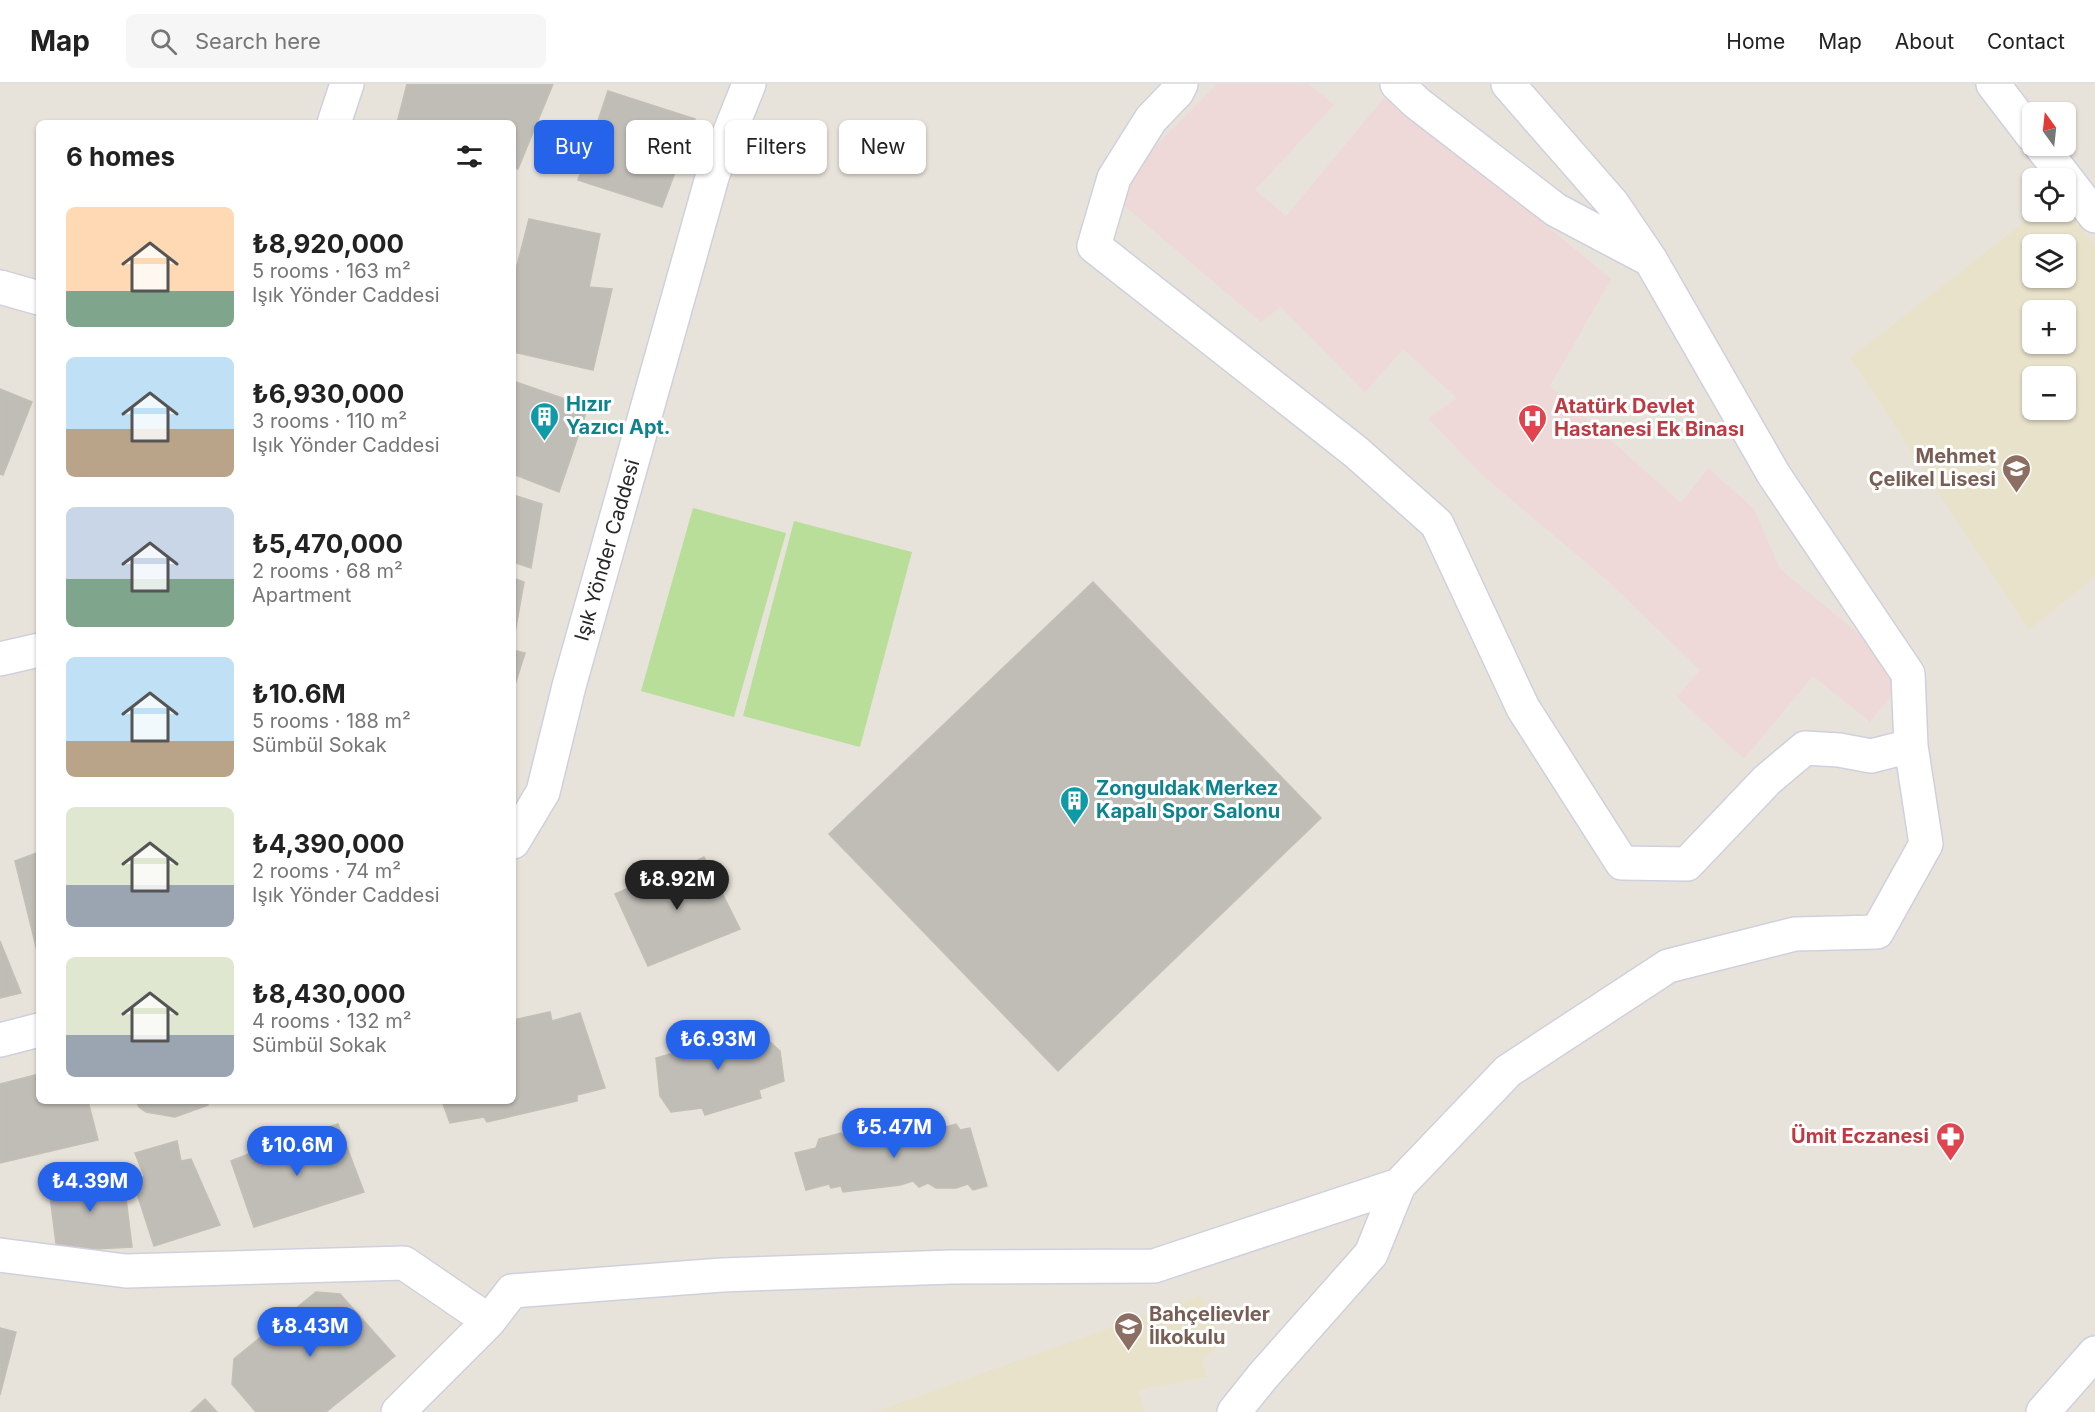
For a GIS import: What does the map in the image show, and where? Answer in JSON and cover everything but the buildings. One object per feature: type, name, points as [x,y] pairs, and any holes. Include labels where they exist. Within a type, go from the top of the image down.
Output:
[{"type":"street","points":[[335,120],[347,84]]},
{"type":"street","name":"Işık Yönder Caddesi","points":[[516,837],[543,792],[568,686],[713,174],[749,84]]},
{"type":"street","points":[[1182,84],[1151,119],[1114,178],[1094,246],[1356,452],[1437,524],[1523,708],[1622,862],[1688,864],[1767,780],[1805,748],[1839,750],[1871,756],[1911,746]]},
{"type":"street","points":[[1397,84],[1417,103],[1557,210],[1650,259]]},
{"type":"street","points":[[1234,1412],[1371,1254],[1399,1185],[1508,1071],[1668,966],[1795,934],[1877,932],[1926,844],[1911,746],[1908,674],[1774,475],[1650,259],[1612,202],[1508,84]]},
{"type":"street","points":[[1993,84],[2022,122]]},
{"type":"street","points":[[2049,156],[2095,216]]},
{"type":"street","points":[[0,287],[36,297]]},
{"type":"street","points":[[0,659],[36,651]]},
{"type":"street","points":[[0,1040],[36,1031]]},
{"type":"street","points":[[398,1412],[489,1321],[512,1291],[734,1274],[951,1267],[1154,1266],[1399,1185]]},
{"type":"street","points":[[0,1255],[126,1271],[404,1263],[489,1321]]},
{"type":"street","points":[[2043,1412],[2095,1353]]},
{"type":"shaded area","name":"Atatürk Devlet Hastanesi Ek Binası","points":[[1217,84],[1309,84],[1334,105],[1255,190],[1286,216],[1384,98],[1463,156],[1611,279],[1550,386],[1681,503],[1708,468],[1754,509],[1780,569],[1908,674],[1870,722],[1813,676],[1744,759],[1677,697],[1700,670],[1609,582],[1481,474],[1428,418],[1457,398],[1403,349],[1365,392],[1281,307],[1261,322],[1109,193]]},
{"type":"shaded area","name":"Mehmet Çelikel Lisesi","points":[[2076,220],[2095,246],[2095,577],[2029,630],[1850,358],[2024,222],[2076,222]]},
{"type":"shaded area","name":"Bahçelievler İlkokulu","points":[[1201,1295],[1223,1343],[1202,1359],[1207,1377],[1138,1390],[1145,1412],[874,1412]]},
{"type":"green space","points":[[693,508],[786,533],[734,717],[641,691]]},
{"type":"green space","points":[[794,521],[912,552],[860,747],[743,716]]},
{"type":"place","name":"Hızır Yazıcı Apt.","points":[[545,442]]},
{"type":"place","name":"Atatürk Devlet Hastanesi Ek Binası","points":[[1533,444]]},
{"type":"place","name":"Mehmet Çelikel Lisesi","points":[[2017,494]]},
{"type":"place","name":"Zonguldak Merkez Kapalı Spor Salonu","points":[[1075,826]]},
{"type":"place","name":"Ümit Eczanesi","points":[[1950,1162]]},
{"type":"place","name":"Bahçelievler İlkokulu","points":[[1128,1352]]}]
